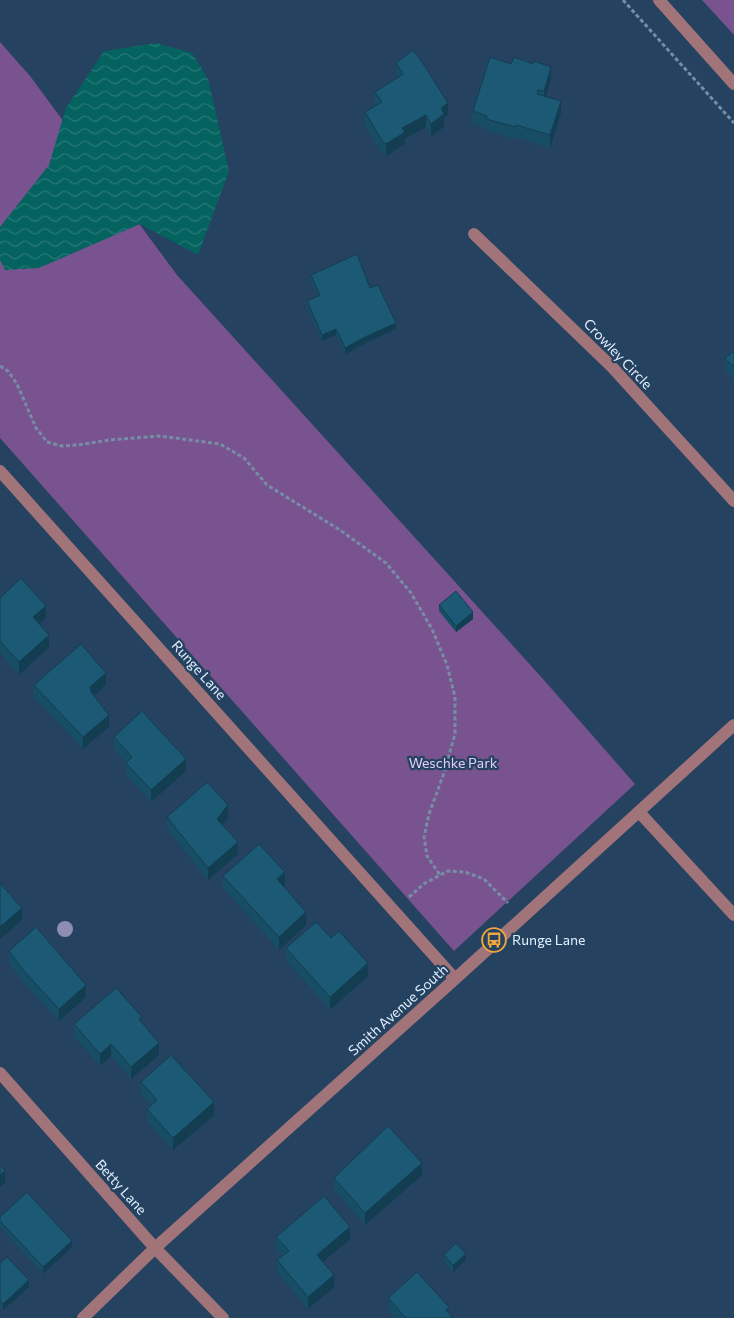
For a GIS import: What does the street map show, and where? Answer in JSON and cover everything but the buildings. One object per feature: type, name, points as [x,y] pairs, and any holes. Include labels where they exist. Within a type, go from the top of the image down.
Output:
[{"type":"street","points":[[658,0],[734,84]]},
{"type":"street","name":"Crowley Circle","points":[[474,234],[612,368],[734,501]]},
{"type":"street","name":"Runge Lane","points":[[0,471],[455,979]]},
{"type":"street","name":"Smith Avenue South","points":[[83,1318],[156,1248],[734,725]]},
{"type":"street","points":[[639,812],[734,915]]},
{"type":"street","name":"Betty Lane","points":[[0,1073],[156,1248],[222,1318]]},
{"type":"path","points":[[623,0],[734,123]]},
{"type":"path","points":[[0,366],[8,371],[17,384],[36,428],[47,442],[62,446],[160,436],[220,444],[244,458],[267,485],[340,530],[386,563],[411,593],[432,629],[447,665],[455,697],[455,734],[429,814],[424,838],[427,856],[440,875]]},
{"type":"path","points":[[394,911],[425,883],[448,871],[465,872],[484,879],[522,918]]},
{"type":"green space","points":[[702,0],[734,0],[734,35]]},
{"type":"green space","name":"Weschke Park","points":[[0,42],[30,76],[177,275],[543,679],[635,784],[454,951],[0,438]]},
{"type":"water","points":[[156,43],[192,53],[208,79],[229,171],[198,255],[140,224],[39,268],[5,270],[0,260],[0,227],[49,165],[66,108],[104,51]]},
{"type":"place","name":"Runge Lane","points":[[494,940]]}]
